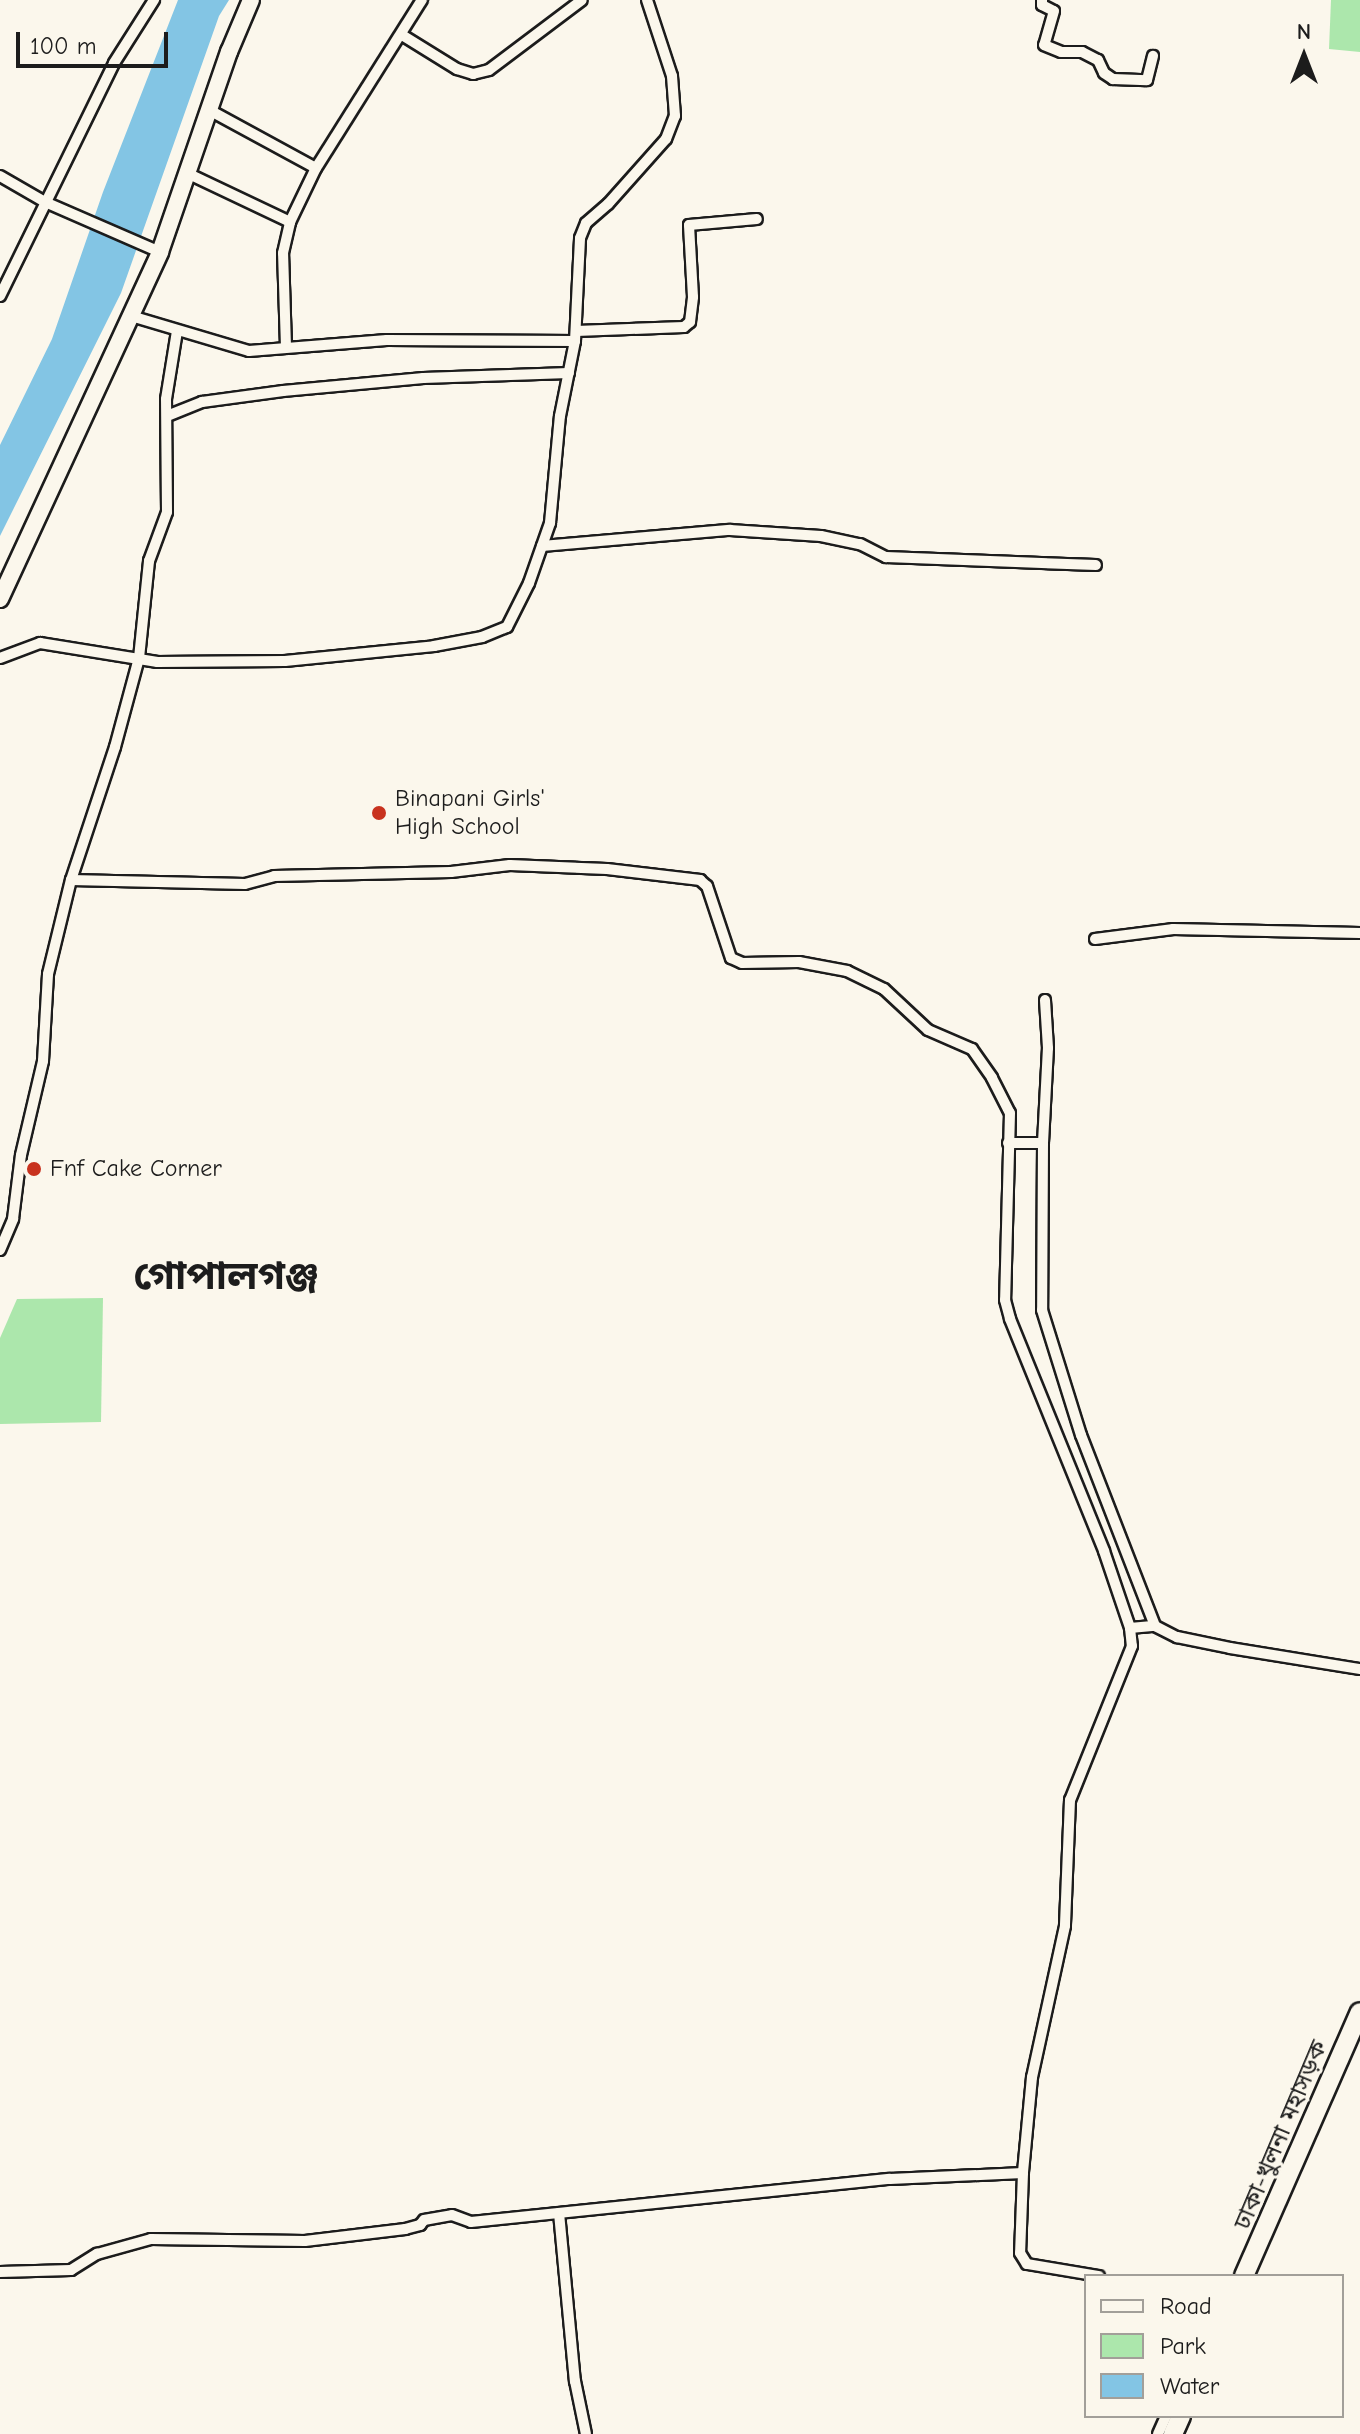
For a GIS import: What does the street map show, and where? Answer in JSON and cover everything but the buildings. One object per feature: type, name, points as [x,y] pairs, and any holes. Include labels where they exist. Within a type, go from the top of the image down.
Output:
[{"type":"highway","name":"ঢাকা-খুলনা মহাসড়ক","points":[[1248,2271],[1360,2012]]},
{"type":"main road","points":[[0,599],[160,252],[229,52],[251,0]]},
{"type":"street","points":[[0,296],[114,63],[154,0]]},
{"type":"street","points":[[286,347],[283,253],[290,222],[316,168],[422,0]]},
{"type":"street","points":[[402,35],[464,72],[473,74],[489,70],[582,0]]},
{"type":"street","points":[[0,658],[23,646],[40,643],[139,658],[215,665],[285,661],[372,654],[482,637],[507,627],[514,619],[550,523],[560,416],[576,336],[580,238],[586,223],[666,139],[675,116],[672,76],[647,0]]},
{"type":"street","points":[[1042,0],[1042,5],[1054,11],[1044,45],[1061,52],[1082,52],[1098,60],[1104,73],[1113,79],[1147,80],[1153,56]]},
{"type":"street","points":[[211,111],[316,168]]},
{"type":"street","points":[[189,174],[290,222]]},
{"type":"street","points":[[0,176],[45,202],[160,252]]},
{"type":"street","points":[[131,316],[249,351],[387,340],[576,336],[684,327],[690,322],[693,297],[689,225],[757,219]]},
{"type":"street","points":[[0,1250],[13,1219],[21,1155],[43,1061],[48,974],[71,880],[115,747],[139,658],[149,561],[167,512],[167,416],[170,369],[177,331]]},
{"type":"street","points":[[167,416],[202,402],[283,391],[423,378],[569,373]]},
{"type":"street","points":[[542,546],[730,530],[821,536],[860,544],[886,557],[1096,565]]},
{"type":"street","points":[[71,880],[245,884],[274,876],[451,872],[510,865],[607,869],[700,880],[707,886],[731,958],[742,963],[799,962],[847,971],[884,989],[928,1030],[972,1049],[1010,1113],[1012,1143],[1005,1300],[1010,1319],[1132,1628],[1132,1646],[1070,1800],[1065,1926],[1032,2077],[1023,2173],[1020,2253],[1027,2264],[1087,2274]]},
{"type":"street","points":[[1095,939],[1173,929],[1360,933]]},
{"type":"street","points":[[1045,1000],[1048,1048],[1040,1143],[1042,1310],[1081,1435],[1153,1626]]},
{"type":"street","points":[[1012,1143],[1040,1143]]},
{"type":"street","points":[[1132,1628],[1153,1626],[1177,1637],[1360,1669]]},
{"type":"street","points":[[0,2272],[71,2270],[97,2254],[151,2239],[305,2241],[405,2229],[420,2225],[424,2220],[452,2215],[471,2222],[890,2179],[1023,2173]]},
{"type":"street","points":[[559,2213],[573,2368],[586,2434]]},
{"type":"green space","points":[[1331,0],[1360,0],[1360,52],[1329,49]]},
{"type":"green space","points":[[103,1298],[101,1422],[0,1424],[0,1338],[17,1299]]},
{"type":"water","points":[[178,0],[229,0],[219,16],[121,293],[0,536],[0,445],[52,339],[103,192]]},
{"type":"place","name":"Binapani Girls' High School","points":[[379,813]]},
{"type":"place","name":"Fnf Cake Corner","points":[[34,1169]]},
{"type":"district","name":"গোপালগঞ্জ","points":[[226,1276]]}]
